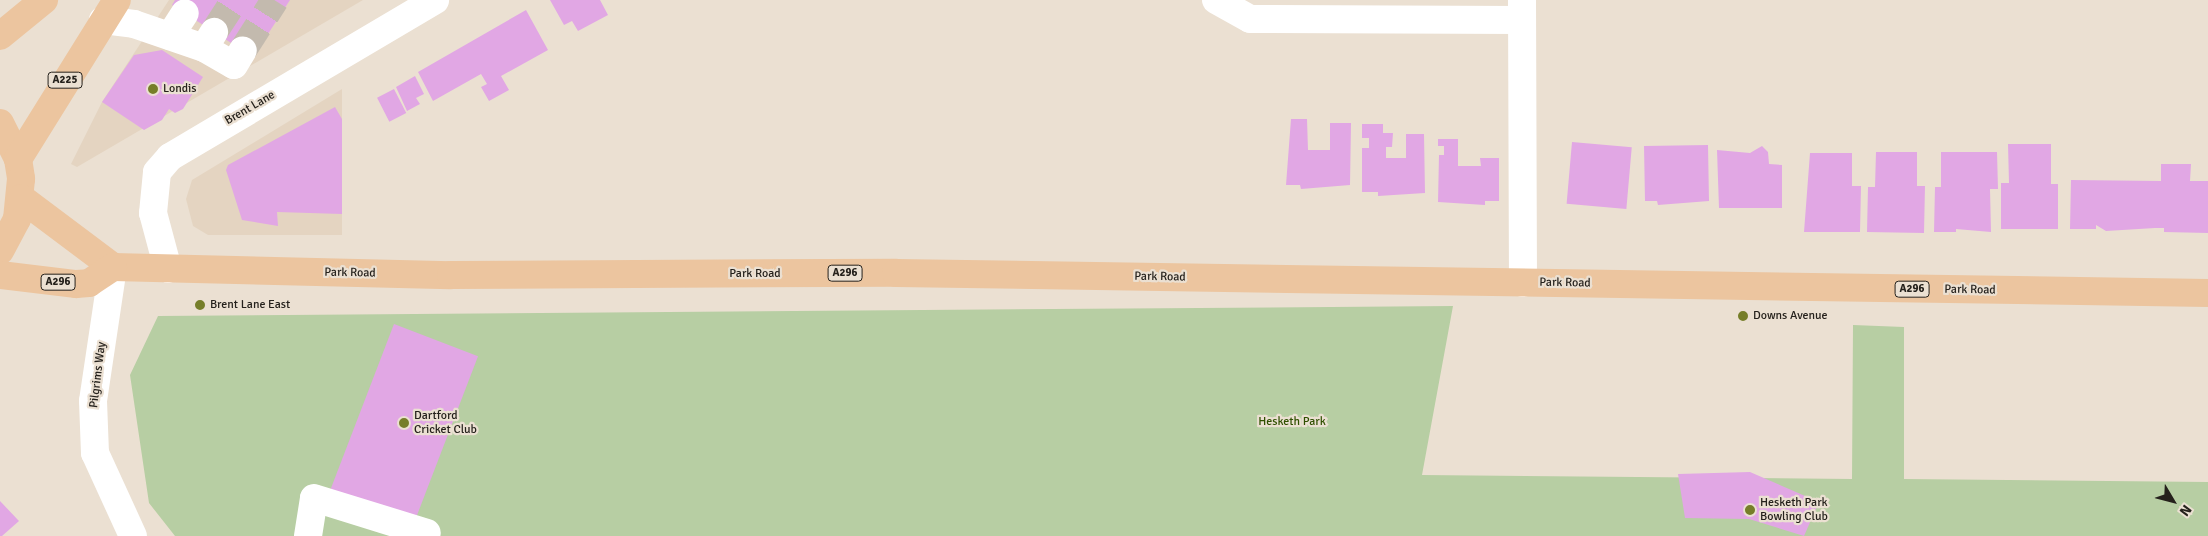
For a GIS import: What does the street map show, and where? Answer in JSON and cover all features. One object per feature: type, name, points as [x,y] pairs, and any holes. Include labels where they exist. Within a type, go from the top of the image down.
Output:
[{"type":"main road","points":[[0,36],[44,0]]},
{"type":"main road","name":"A225","points":[[18,160],[112,6]]},
{"type":"main road","points":[[0,123],[18,160],[21,198],[17,219],[0,251]]},
{"type":"main road","points":[[21,198],[113,267]]},
{"type":"main road","name":"Park Road","points":[[113,267],[2208,293]]},
{"type":"main road","name":"A296","points":[[0,274],[76,284],[89,283],[113,267]]},
{"type":"street","name":"Brent Lane","points":[[168,269],[153,213],[158,172],[185,148],[435,0]]},
{"type":"street","points":[[1216,0],[1250,19],[1522,10],[1523,283]]},
{"type":"street","points":[[112,6],[134,24],[170,36],[209,40],[234,64],[243,50]]},
{"type":"street","points":[[170,36],[185,13]]},
{"type":"street","name":"Pilgrims Way","points":[[113,267],[93,401],[95,453],[133,536]]},
{"type":"street","points":[[308,536],[314,498],[427,533]]},
{"type":"shaded area","points":[[169,0],[363,0],[77,167],[71,164],[102,102]]},
{"type":"shaded area","points":[[342,89],[342,235],[208,235],[193,226],[186,199],[192,180]]},
{"type":"green space","name":"Hesketh Park","points":[[1453,306],[1422,475],[1852,479],[1853,325],[1904,327],[1904,479],[2208,482],[2208,536],[175,536],[149,503],[130,375],[158,316]]},
{"type":"building","points":[[175,0],[290,0],[253,57],[172,5]]},
{"type":"building","points":[[550,0],[600,0],[608,15],[578,31],[572,21],[564,25]]},
{"type":"building","points":[[526,10],[548,50],[501,76],[509,90],[489,101],[481,87],[487,84],[481,74],[433,101],[418,72]]},
{"type":"building","name":"Londis","points":[[162,50],[203,77],[183,109],[175,113],[169,109],[162,120],[144,130],[102,102],[134,55]]},
{"type":"building","points":[[415,76],[424,94],[416,98],[420,104],[407,111],[396,87]]},
{"type":"building","points":[[394,89],[406,113],[389,122],[377,98]]},
{"type":"building","points":[[335,107],[342,119],[342,214],[277,212],[278,226],[242,220],[226,170],[228,165]]},
{"type":"building","points":[[1291,119],[1307,119],[1308,150],[1330,150],[1330,123],[1351,123],[1350,185],[1301,189],[1300,185],[1286,185]]},
{"type":"building","points":[[1362,124],[1383,124],[1383,133],[1393,133],[1392,147],[1386,147],[1386,158],[1406,158],[1406,134],[1424,134],[1425,193],[1378,196],[1378,192],[1362,192],[1362,148],[1369,148],[1369,138],[1362,138]]},
{"type":"building","points":[[1438,139],[1458,139],[1458,166],[1481,166],[1480,158],[1499,158],[1499,201],[1485,201],[1485,205],[1438,202],[1439,155],[1444,155],[1444,146],[1438,146]]},
{"type":"building","points":[[1572,142],[1632,147],[1626,209],[1567,204]]},
{"type":"building","points":[[2008,144],[2051,144],[2051,184],[2058,184],[2058,229],[2001,229],[2001,183],[2009,183]]},
{"type":"building","points":[[1708,145],[1709,201],[1658,205],[1657,201],[1645,201],[1644,146]]},
{"type":"building","points":[[1762,146],[1768,152],[1769,164],[1782,165],[1782,208],[1719,208],[1717,150],[1750,153]]},
{"type":"building","points":[[1876,152],[1917,152],[1917,186],[1925,186],[1924,233],[1867,232],[1868,187],[1875,187]]},
{"type":"building","points":[[1941,152],[1997,152],[1998,189],[1990,189],[1991,232],[1956,229],[1956,232],[1934,232],[1935,187],[1941,187]]},
{"type":"building","points":[[1810,153],[1852,153],[1852,186],[1861,186],[1860,232],[1804,232]]},
{"type":"building","points":[[2161,164],[2191,164],[2190,181],[2208,181],[2208,233],[2164,232],[2164,228],[2106,231],[2096,225],[2096,229],[2070,229],[2071,180],[2161,181]]},
{"type":"building","name":"Dartford Cricket Club","points":[[394,324],[478,356],[414,522],[330,490]]},
{"type":"building","name":"Hesketh Park Bowling Club","points":[[1750,472],[1819,502],[1804,536],[1749,519],[1685,518],[1678,474]]},
{"type":"building","points":[[0,501],[19,521],[2,536],[0,536]]},
{"type":"tunnel","points":[[214,32],[235,0]]},
{"type":"tunnel","points":[[243,50],[275,0]]},
{"type":"place","name":"Londis","points":[[153,89]]},
{"type":"place","name":"Brent Lane East","points":[[200,305]]},
{"type":"place","name":"Downs Avenue","points":[[1743,316]]},
{"type":"place","name":"Dartford Cricket Club","points":[[404,423]]},
{"type":"place","name":"Hesketh Park Bowling Club","points":[[1750,510]]}]
